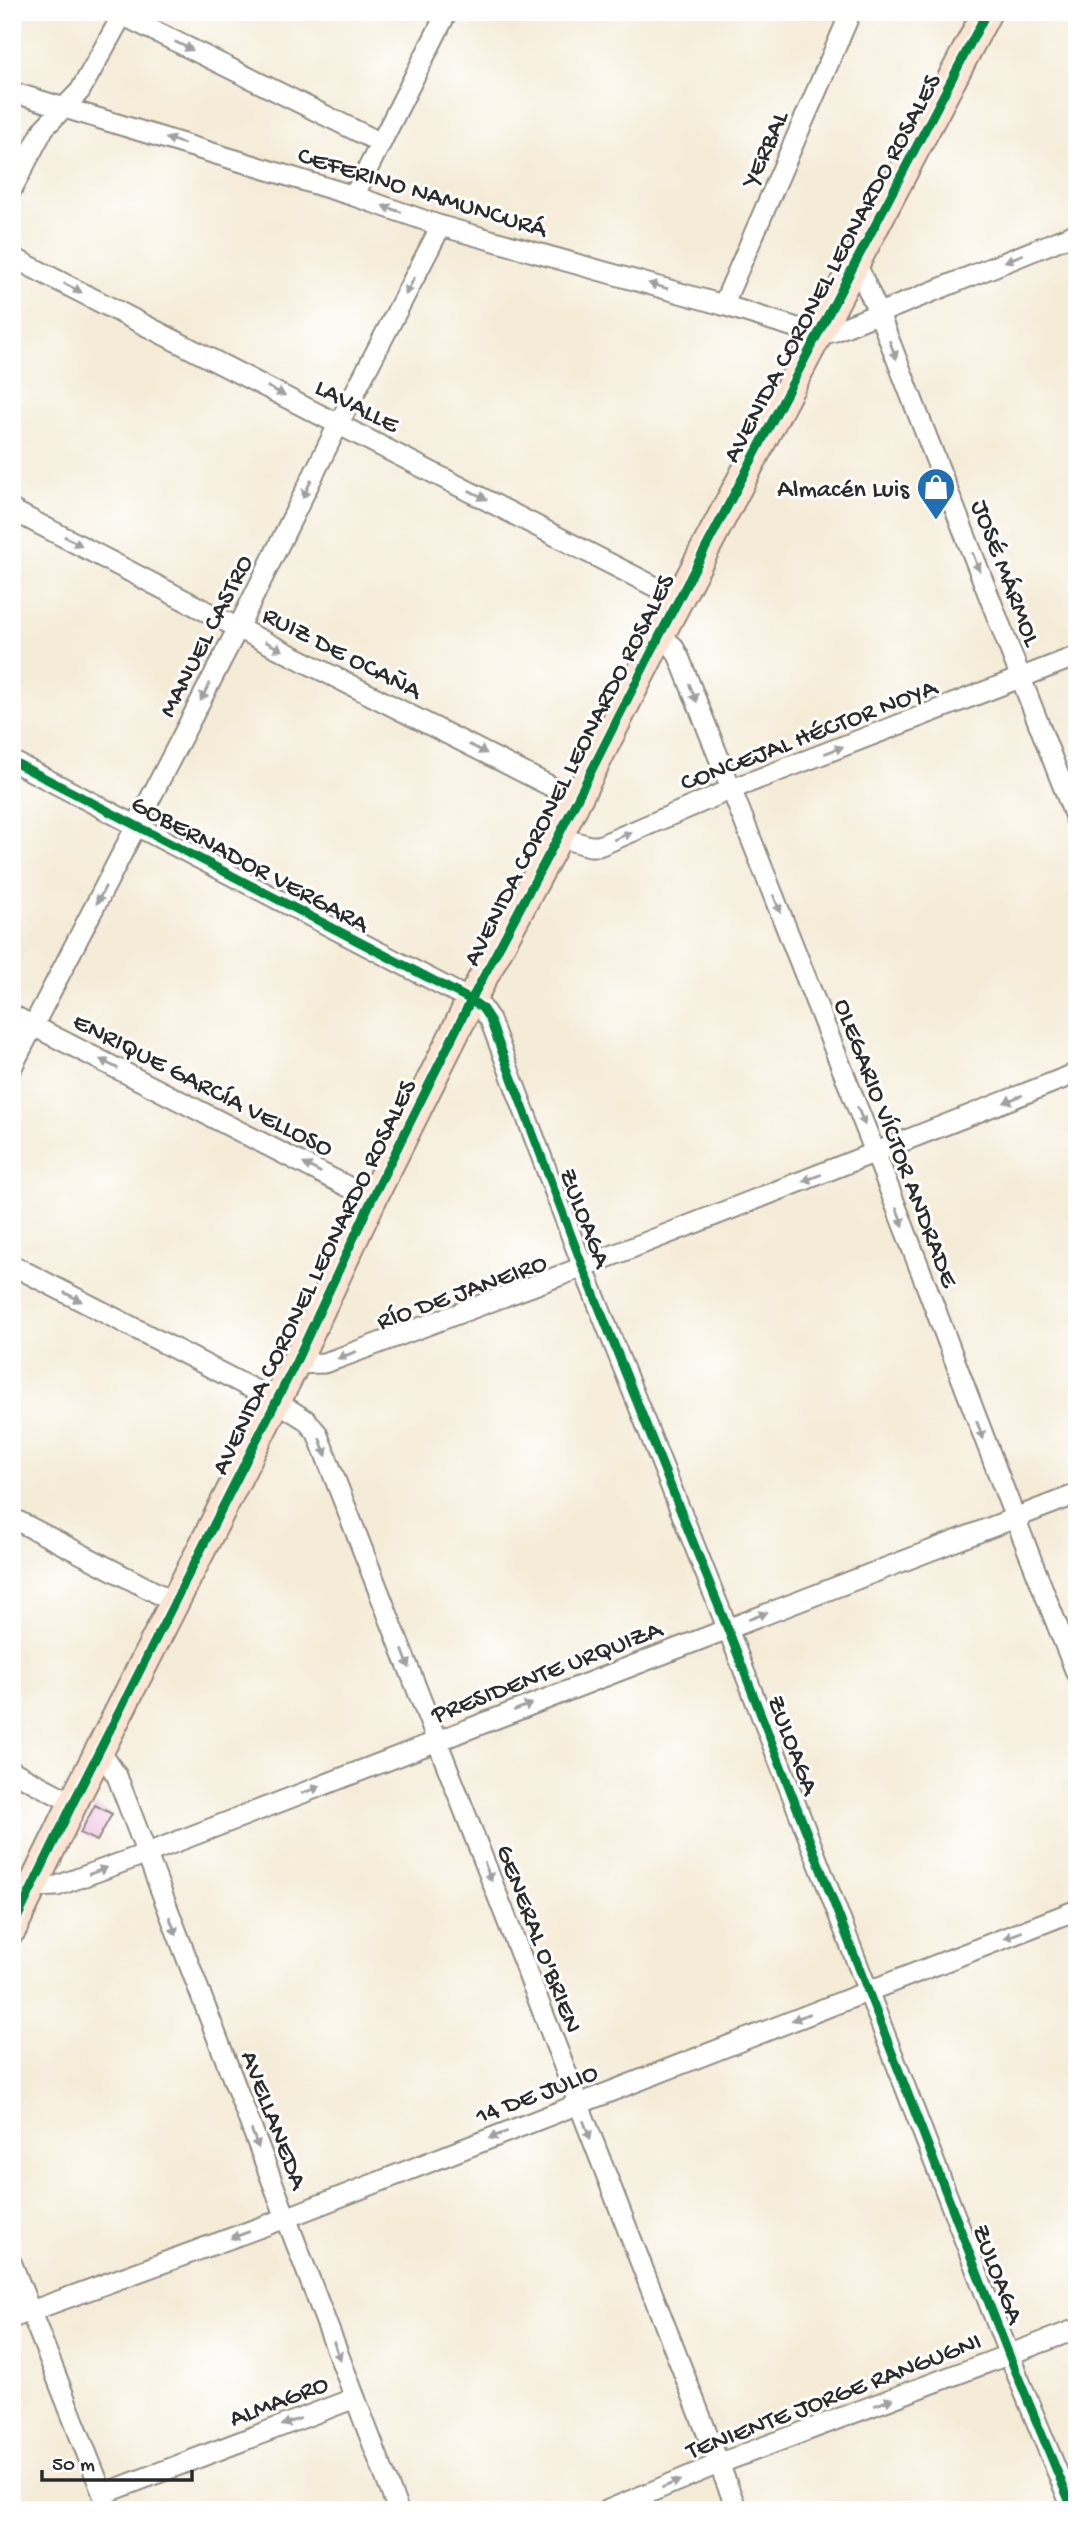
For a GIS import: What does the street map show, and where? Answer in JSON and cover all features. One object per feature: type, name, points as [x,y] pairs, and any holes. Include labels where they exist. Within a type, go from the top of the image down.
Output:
[{"type":"street","points":[[354,196],[447,12]]},
{"type":"street","name":"YERBAL","points":[[723,304],[851,12]]},
{"type":"street","name":"AVENIDA CORONEL LEONARDO ROSALES","points":[[12,1929],[295,1364],[372,1199],[471,1000],[987,12]]},
{"type":"street","points":[[12,189],[44,128],[80,91],[121,13],[381,143]]},
{"type":"street","name":"CEFERINO NAMUNCURÁ","points":[[12,92],[354,196],[442,226],[723,304],[820,335]]},
{"type":"street","name":"MANUEL CASTRO","points":[[12,1067],[442,226]]},
{"type":"street","points":[[820,335],[879,314],[1077,233]]},
{"type":"street","name":"LAVALLE","points":[[12,257],[679,599]]},
{"type":"street","name":"JOSÉ MÁRMOL","points":[[856,265],[879,314],[1077,821]]},
{"type":"street","name":"RUIZ DE OCAÑA","points":[[12,510],[576,799]]},
{"type":"street","name":"OLEGARIO VÍCTOR ANDRADE","points":[[660,635],[673,646],[679,657],[732,789],[876,1153],[1013,1518],[1077,1675]]},
{"type":"street","name":"CONCEJAL HÉCTOR NOYA","points":[[558,837],[599,846],[732,789],[1077,656]]},
{"type":"street","name":"GOBERNADOR VERGARA","points":[[12,761],[471,1000]]},
{"type":"street","name":"ZULOAGA","points":[[471,1000],[482,1008],[489,1020],[1009,2355],[1073,2510]]},
{"type":"street","name":"ENRIQUE GARCÍA VELLOSO","points":[[12,1014],[372,1199]]},
{"type":"street","name":"RÍO DE JANEIRO","points":[[295,1364],[331,1361],[583,1267],[1077,1073]]},
{"type":"street","name":"GENERAL O'BRIEN","points":[[12,1265],[276,1401],[306,1420],[317,1433],[737,2510]]},
{"type":"street","name":"PRESIDENTE URQUIZA","points":[[33,1886],[57,1886],[145,1854],[1077,1494]]},
{"type":"street","points":[[12,1518],[176,1603]]},
{"type":"street","name":"AVELLANEDA","points":[[100,1751],[117,1776],[398,2510]]},
{"type":"street","points":[[12,1771],[73,1803]]},
{"type":"street","name":"14 DE JULIO","points":[[21,2315],[286,2218],[1077,1910]]},
{"type":"street","points":[[12,2264],[21,2315],[106,2502]]},
{"type":"street","name":"TENIENTE JORGE RANGUGNI","points":[[608,2510],[718,2464],[1077,2329]]},
{"type":"street","name":"ALMAGRO","points":[[106,2502],[355,2398]]},
{"type":"building","points":[[95,1805],[112,1814],[97,1841],[80,1833]]},
{"type":"cycle path","points":[[12,1929],[295,1364],[372,1199],[471,1000],[987,12]]},
{"type":"cycle path","points":[[12,761],[471,1000],[482,1008],[490,1020],[583,1267],[727,1627],[1009,2355],[1073,2510]]},
{"type":"place","name":"Almacén Luis","points":[[936,521]]}]
